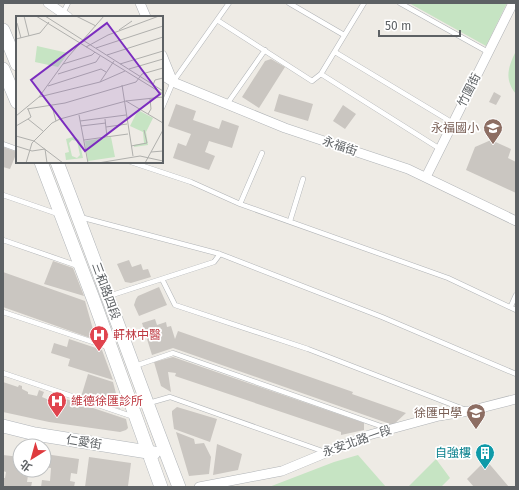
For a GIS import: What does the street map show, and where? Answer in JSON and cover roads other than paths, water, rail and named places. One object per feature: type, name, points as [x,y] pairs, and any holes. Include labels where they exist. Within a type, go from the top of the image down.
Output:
[{"type":"main road","points":[[3,30],[16,62]]},
{"type":"main road","points":[[3,68],[16,100]]},
{"type":"main road","name":"三和路四段","points":[[41,163],[82,267],[161,487]]},
{"type":"main road","name":"三和路四段","points":[[57,163],[109,296],[132,366],[179,487]]},
{"type":"main road","name":"仁愛街","points":[[3,426],[35,434],[166,454]]},
{"type":"street","points":[[48,3],[65,15]]},
{"type":"street","points":[[140,3],[146,16]]},
{"type":"street","name":"竹圍街","points":[[426,177],[513,3]]},
{"type":"street","points":[[163,57],[173,82]]},
{"type":"street","name":"永福街","points":[[163,76],[173,82],[285,128],[408,169],[516,221]]},
{"type":"street","name":"永安北路一段","points":[[199,487],[282,471],[325,452],[391,429],[439,416],[469,411],[516,399]]},
{"type":"lane","points":[[65,15],[68,3]]},
{"type":"lane","points":[[163,106],[173,82],[229,3]]},
{"type":"lane","points":[[289,3],[344,35]]},
{"type":"lane","points":[[217,20],[312,81],[321,74],[364,3]]},
{"type":"lane","points":[[400,3],[488,52]]},
{"type":"lane","points":[[227,104],[265,50]]},
{"type":"lane","points":[[335,52],[452,123]]},
{"type":"lane","points":[[321,74],[440,149]]},
{"type":"lane","points":[[3,144],[16,149]]},
{"type":"lane","points":[[240,204],[262,153]]},
{"type":"lane","points":[[138,163],[190,182],[240,204],[448,278],[511,306],[516,310]]},
{"type":"lane","points":[[290,221],[303,179]]},
{"type":"lane","points":[[3,195],[62,216]]},
{"type":"lane","points":[[78,217],[220,254],[382,317],[516,374]]},
{"type":"lane","points":[[3,240],[82,267]]},
{"type":"lane","points":[[94,301],[214,262],[220,254]]},
{"type":"lane","points":[[162,279],[175,305],[308,349],[469,411]]},
{"type":"lane","points":[[511,306],[516,295]]},
{"type":"lane","points":[[3,312],[111,348]]},
{"type":"lane","points":[[132,366],[173,353],[391,429]]},
{"type":"lane","points":[[3,373],[136,417]]},
{"type":"lane","points":[[147,404],[170,397],[325,452]]},
{"type":"place","name":"永福國小","points":[[493,145]]},
{"type":"place","name":"軒林中醫","points":[[99,352]]},
{"type":"place","name":"維德徐匯診所","points":[[57,418]]},
{"type":"place","name":"徐匯中學","points":[[476,430]]},
{"type":"place","name":"自強樓","points":[[485,470]]}]
